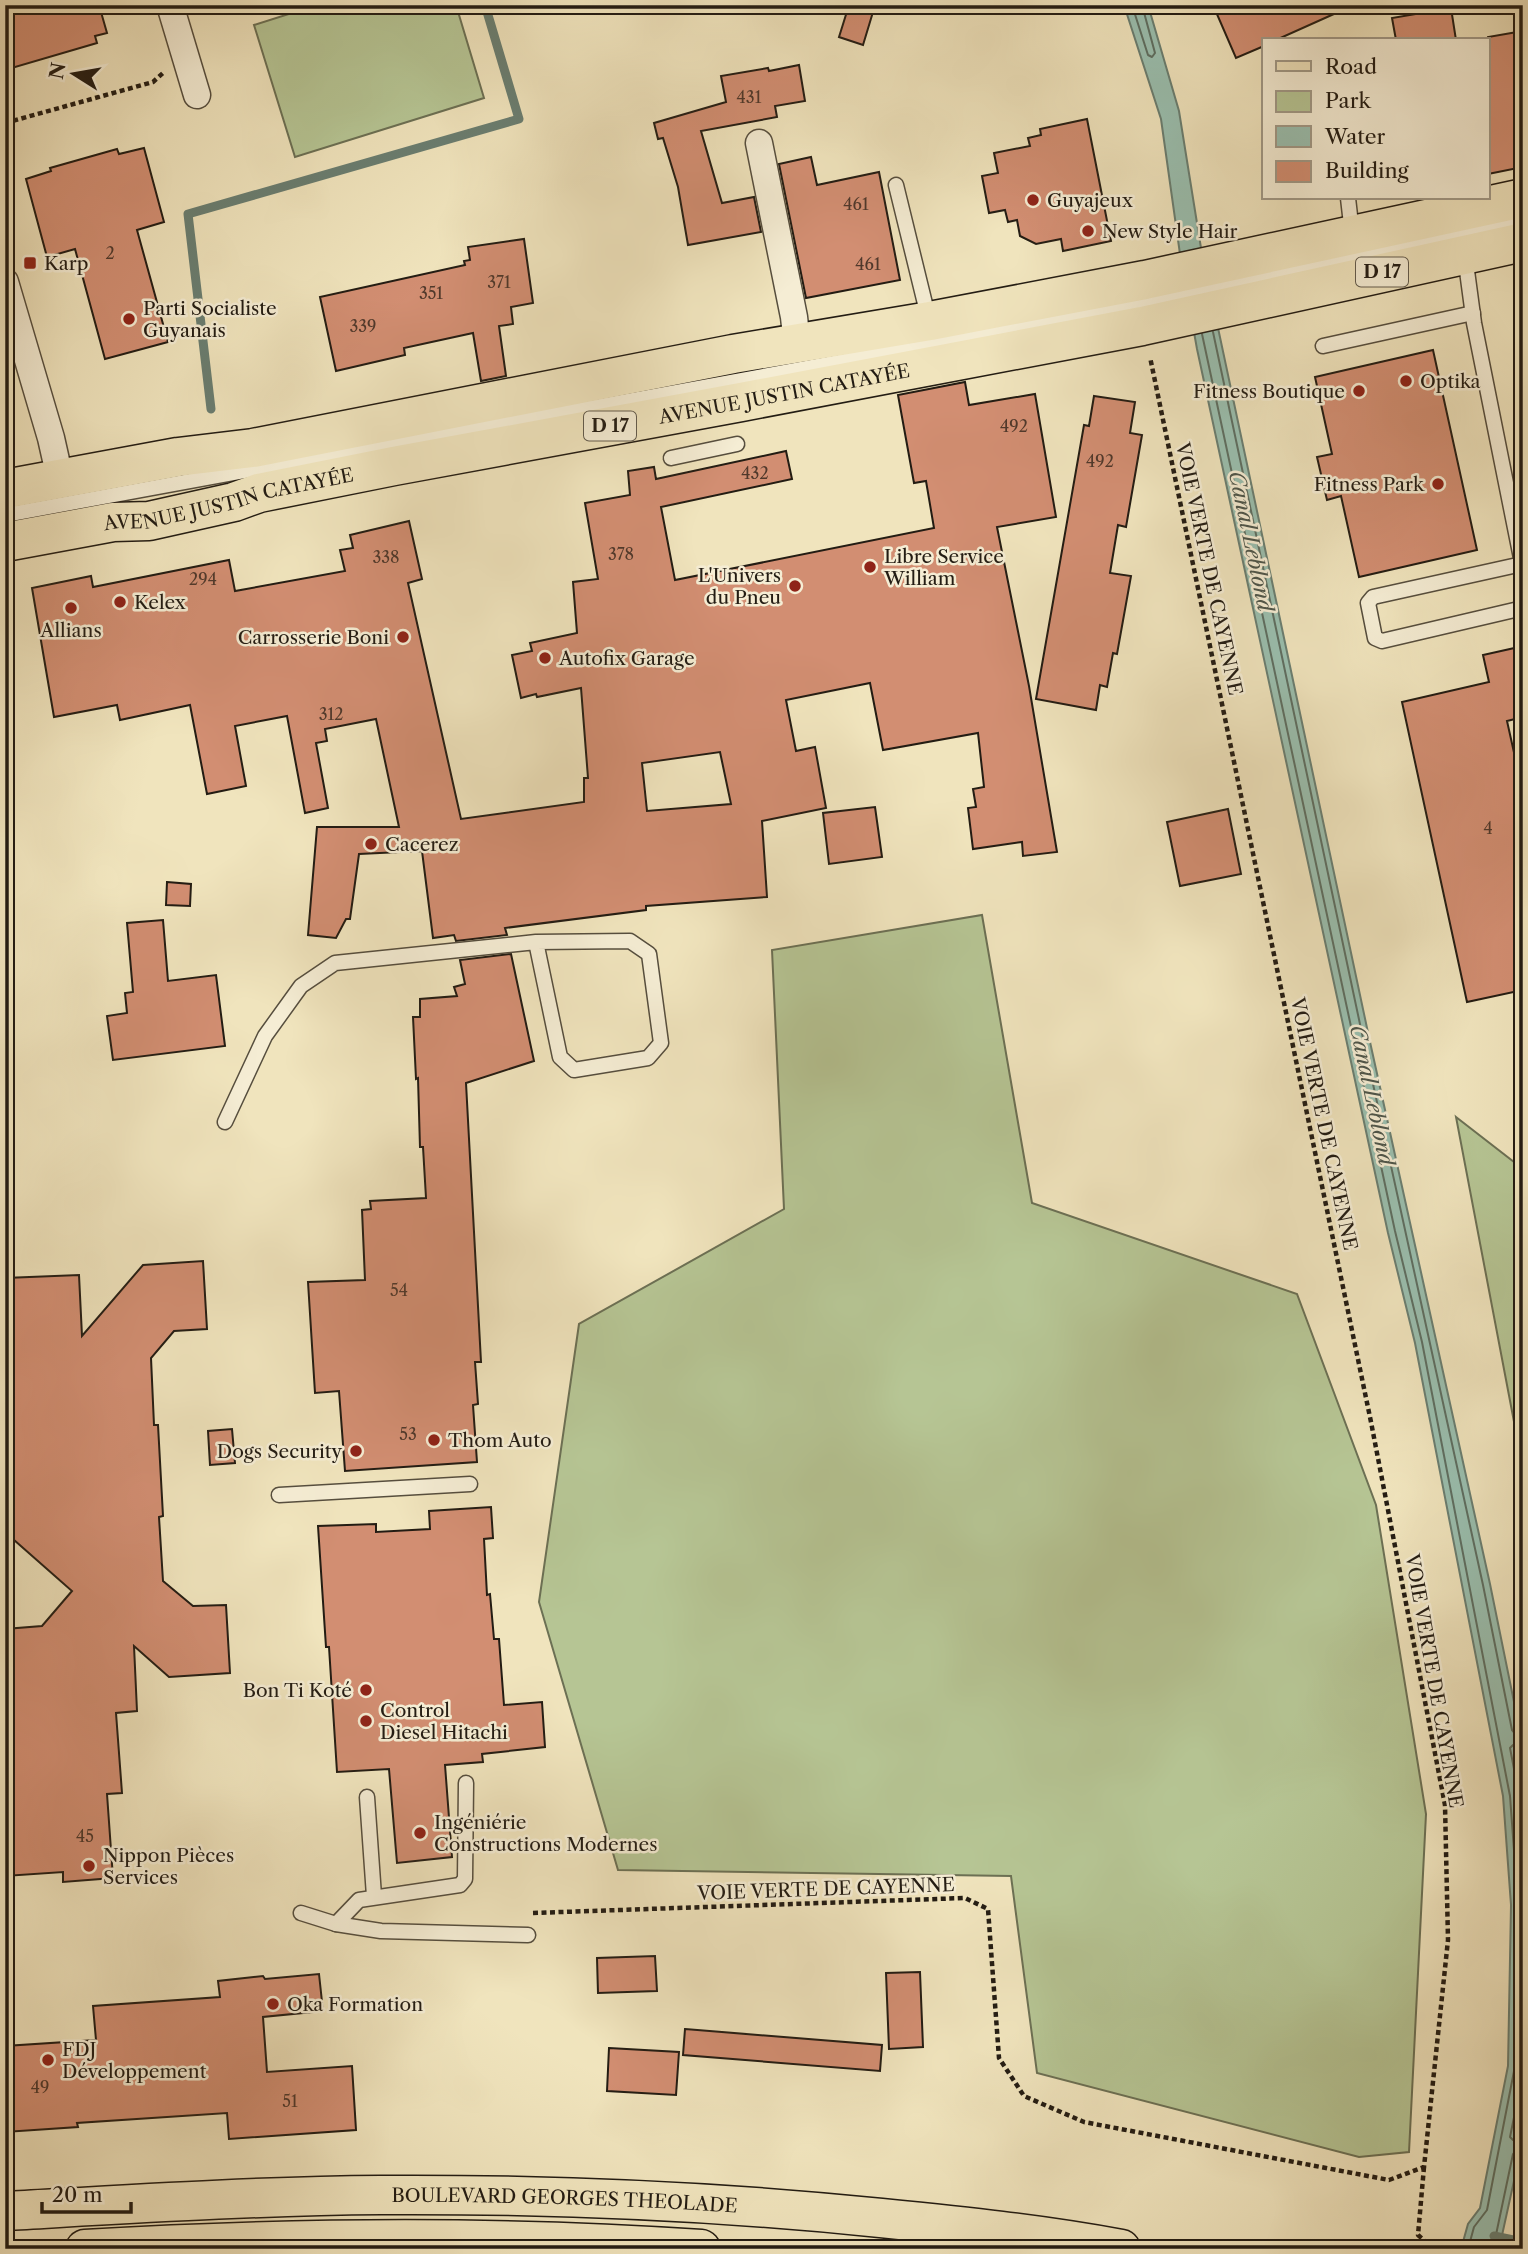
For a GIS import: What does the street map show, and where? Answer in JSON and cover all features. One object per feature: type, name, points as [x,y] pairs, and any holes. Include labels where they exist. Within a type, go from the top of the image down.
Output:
[{"type":"main road","name":"AVENUE JUSTIN CATAYÉE","points":[[1236,283],[1350,216],[1523,198]]},
{"type":"main road","name":"AVENUE JUSTIN CATAYÉE","points":[[5,542],[113,522],[149,521],[234,502],[259,493],[741,402],[1148,313],[1236,283],[1464,253],[1523,242]]},
{"type":"main road","name":"AVENUE JUSTIN CATAYÉE","points":[[5,489],[178,457],[253,447],[930,321],[1148,313]]},
{"type":"main road","name":"BOULEVARD GEORGES THEOLADE","points":[[5,2211],[211,2200],[380,2195],[519,2196],[786,2208],[1067,2239],[1121,2249]]},
{"type":"main road","name":"BOULEVARD GEORGES THEOLADE","points":[[85,2249],[166,2244],[399,2240],[547,2240],[701,2249]]},
{"type":"street","points":[[170,5],[197,94]]},
{"type":"street","points":[[759,143],[797,344]]},
{"type":"street","points":[[5,282],[51,438],[60,478]]},
{"type":"lane","points":[[896,185],[930,321]]},
{"type":"lane","points":[[1236,283],[1523,220]]},
{"type":"lane","points":[[1464,253],[1473,313],[1517,506],[1522,566],[1373,597],[1368,603],[1374,638],[1382,641],[1523,608]]},
{"type":"lane","points":[[5,515],[992,334],[1148,313]]},
{"type":"lane","points":[[1323,346],[1473,313]]},
{"type":"lane","points":[[671,458],[737,444]]},
{"type":"lane","points":[[225,1122],[265,1036],[301,986],[335,963],[536,942],[630,941],[649,954],[661,1043],[648,1058],[575,1070],[560,1057],[536,942]]},
{"type":"lane","points":[[279,1495],[470,1484]]},
{"type":"lane","points":[[336,1924],[359,1900],[460,1885],[466,1879],[466,1783]]},
{"type":"lane","points":[[367,1797],[374,1896]]},
{"type":"lane","points":[[301,1913],[336,1924],[381,1931],[528,1935]]},
{"type":"path","points":[[5,123],[153,82],[183,52]]},
{"type":"path","name":"VOIE VERTE DE CAYENNE","points":[[521,1914],[965,1898],[988,1909],[999,2058],[1024,2096],[1084,2122],[1389,2180],[1424,2167],[1448,1940],[1445,1805],[1371,1422],[1155,380],[1148,313]]},
{"type":"path","points":[[1424,2167],[1418,2235],[1434,2249]]},
{"type":"green space","points":[[317,5],[456,5],[484,98],[295,157],[254,25]]},
{"type":"green space","points":[[982,915],[1032,1203],[1297,1294],[1376,1505],[1426,1814],[1409,2152],[1359,2157],[1037,2073],[1011,1876],[618,1870],[539,1602],[579,1324],[784,1209],[772,950]]},
{"type":"green space","points":[[1456,1117],[1523,1169],[1523,1469]]},
{"type":"water","name":"Canal Leblond","points":[[1124,5],[1148,5],[1179,111],[1201,248],[1523,1746],[1523,2140],[1499,2249],[1461,2249],[1468,2224],[1480,2208],[1508,2066],[1511,1905],[1503,1796],[1415,1343],[1388,1233],[1197,349],[1180,254],[1161,119]]},
{"type":"building","points":[[5,5],[99,5],[107,33],[95,36],[97,43],[5,70]]},
{"type":"building","points":[[849,5],[873,12],[863,45],[839,37]]},
{"type":"building","points":[[1213,5],[1354,5],[1280,38],[1262,38],[1262,47],[1236,58]]},
{"type":"building","points":[[1451,8],[1456,38],[1396,38],[1392,18]]},
{"type":"building","points":[[1523,31],[1523,167],[1490,174],[1490,38],[1488,37]]},
{"type":"building","points":[[799,65],[805,101],[775,106],[777,117],[701,131],[722,203],[754,197],[761,232],[688,245],[678,187],[663,138],[658,139],[654,123],[726,102],[721,76]]},
{"type":"building","points":[[1087,119],[1111,241],[1063,251],[1061,239],[1036,244],[1020,236],[1017,220],[1008,222],[1005,210],[989,213],[982,176],[998,173],[994,153],[1030,146],[1028,138],[1041,135],[1040,129]]},
{"type":"building","points":[[144,148],[164,222],[137,230],[168,342],[105,359],[75,249],[47,257],[26,179],[51,171],[50,168],[117,149],[119,154]]},
{"type":"building","points":[[811,157],[817,185],[879,172],[900,280],[806,298],[779,164]]},
{"type":"building","points":[[524,239],[533,303],[511,307],[513,324],[499,326],[506,376],[481,381],[473,333],[404,348],[405,355],[336,371],[320,297],[465,265],[464,261],[470,260],[468,247]]},
{"type":"building","points":[[1433,350],[1477,550],[1359,577],[1341,496],[1327,500],[1317,457],[1332,454],[1315,377]]},
{"type":"building","points":[[965,382],[969,405],[1035,394],[1056,517],[997,527],[1029,686],[1057,852],[1023,856],[1022,842],[973,849],[968,808],[976,807],[973,789],[984,787],[978,733],[883,750],[870,683],[786,700],[796,751],[815,747],[826,808],[762,821],[767,897],[646,906],[646,910],[505,928],[507,935],[456,941],[454,935],[433,938],[422,851],[359,854],[350,919],[346,919],[336,938],[308,935],[317,827],[399,827],[376,719],[325,729],[327,741],[316,743],[328,808],[305,813],[287,716],[235,726],[246,786],[207,794],[190,705],[120,720],[117,705],[54,717],[32,588],[91,576],[93,587],[229,560],[235,591],[345,571],[340,550],[353,548],[350,535],[409,521],[422,579],[408,583],[461,819],[584,802],[584,778],[588,778],[581,688],[521,698],[512,655],[532,651],[530,643],[577,633],[573,582],[598,579],[585,503],[630,495],[628,471],[654,467],[656,479],[786,451],[792,479],[661,507],[675,580],[934,528],[926,481],[914,483],[898,395]],"holes":[[[720,752],[731,804],[647,811],[642,763]]]},
{"type":"building","points":[[1094,396],[1135,402],[1130,433],[1142,435],[1126,527],[1118,525],[1110,573],[1131,576],[1117,654],[1113,653],[1107,687],[1100,685],[1096,710],[1036,699],[1084,425],[1089,426]]},
{"type":"building","points":[[1519,647],[1523,662],[1523,717],[1507,721],[1523,793],[1523,990],[1467,1002],[1402,702],[1489,682],[1483,655]]},
{"type":"building","points":[[875,807],[882,857],[829,864],[823,813]]},
{"type":"building","points":[[1228,809],[1241,874],[1180,886],[1167,822]]},
{"type":"building","points":[[167,882],[191,884],[190,906],[166,905]]},
{"type":"building","points":[[163,920],[168,981],[216,975],[225,1046],[113,1060],[107,1016],[127,1013],[125,993],[133,992],[127,923]]},
{"type":"building","points":[[511,954],[534,1061],[466,1083],[481,1362],[475,1362],[478,1404],[473,1405],[477,1462],[345,1471],[339,1391],[315,1393],[308,1282],[365,1280],[362,1210],[371,1209],[370,1201],[426,1198],[423,1147],[420,1147],[413,1017],[420,1017],[420,999],[457,996],[454,987],[465,984],[460,960]]},
{"type":"building","points":[[203,1261],[207,1329],[174,1331],[151,1358],[163,1516],[159,1517],[163,1581],[193,1606],[226,1605],[230,1673],[169,1677],[134,1646],[137,1711],[116,1713],[122,1793],[107,1794],[113,1878],[63,1882],[63,1872],[5,1876],[5,1629],[42,1626],[72,1591],[5,1532],[5,1278],[79,1275],[82,1336],[143,1265]]},
{"type":"building","points":[[232,1429],[235,1463],[210,1465],[208,1431]]},
{"type":"building","points":[[491,1507],[493,1538],[484,1539],[487,1595],[490,1594],[494,1639],[499,1639],[504,1705],[542,1702],[545,1747],[482,1754],[483,1762],[445,1765],[452,1857],[397,1863],[389,1769],[337,1772],[318,1526],[376,1524],[376,1532],[430,1529],[429,1511]]},
{"type":"building","points":[[655,1956],[657,1991],[598,1993],[597,1958]]},
{"type":"building","points":[[920,1972],[923,2047],[889,2049],[886,1973]]},
{"type":"building","points":[[319,1974],[323,2011],[263,2017],[267,2072],[352,2066],[356,2130],[229,2139],[227,2113],[77,2123],[78,2127],[5,2132],[5,2046],[96,2040],[93,2006],[220,1997],[218,1981]]},
{"type":"building","points":[[685,2029],[882,2045],[880,2071],[683,2055]]},
{"type":"building","points":[[609,2048],[679,2052],[676,2095],[607,2091]]},
{"type":"waterway","points":[[211,409],[188,214],[519,119],[485,5]]},
{"type":"waterway","points":[[1494,2236],[1523,2242]]},
{"type":"place","name":"Guyajeux","points":[[1033,200]]},
{"type":"place","name":"New Style Hair","points":[[1088,231]]},
{"type":"place","name":"Karp","points":[[30,263]]},
{"type":"place","name":"Parti Socialiste Guyanais","points":[[129,319]]},
{"type":"place","name":"Optika","points":[[1406,381]]},
{"type":"place","name":"Fitness Boutique","points":[[1359,391]]},
{"type":"place","name":"Fitness Park","points":[[1438,484]]},
{"type":"place","name":"Libre Service William","points":[[870,567]]},
{"type":"place","name":"L'Univers du Pneu","points":[[795,586]]},
{"type":"place","name":"Kelex","points":[[120,602]]},
{"type":"place","name":"Allians","points":[[71,608]]},
{"type":"place","name":"Carrosserie Boni","points":[[403,637]]},
{"type":"place","name":"Autofix Garage","points":[[545,658]]},
{"type":"place","name":"Cacerez","points":[[371,844]]},
{"type":"place","name":"Thom Auto","points":[[434,1440]]},
{"type":"place","name":"Dogs Security","points":[[356,1451]]},
{"type":"place","name":"Bon Ti Koté","points":[[366,1690]]},
{"type":"place","name":"Control Diesel Hitachi","points":[[366,1721]]},
{"type":"place","name":"Ingéniérie Constructions Modernes","points":[[420,1833]]},
{"type":"place","name":"Nippon Pièces Services","points":[[89,1866]]},
{"type":"place","name":"Oka Formation","points":[[273,2004]]},
{"type":"place","name":"FDJ Développement","points":[[48,2060]]}]
